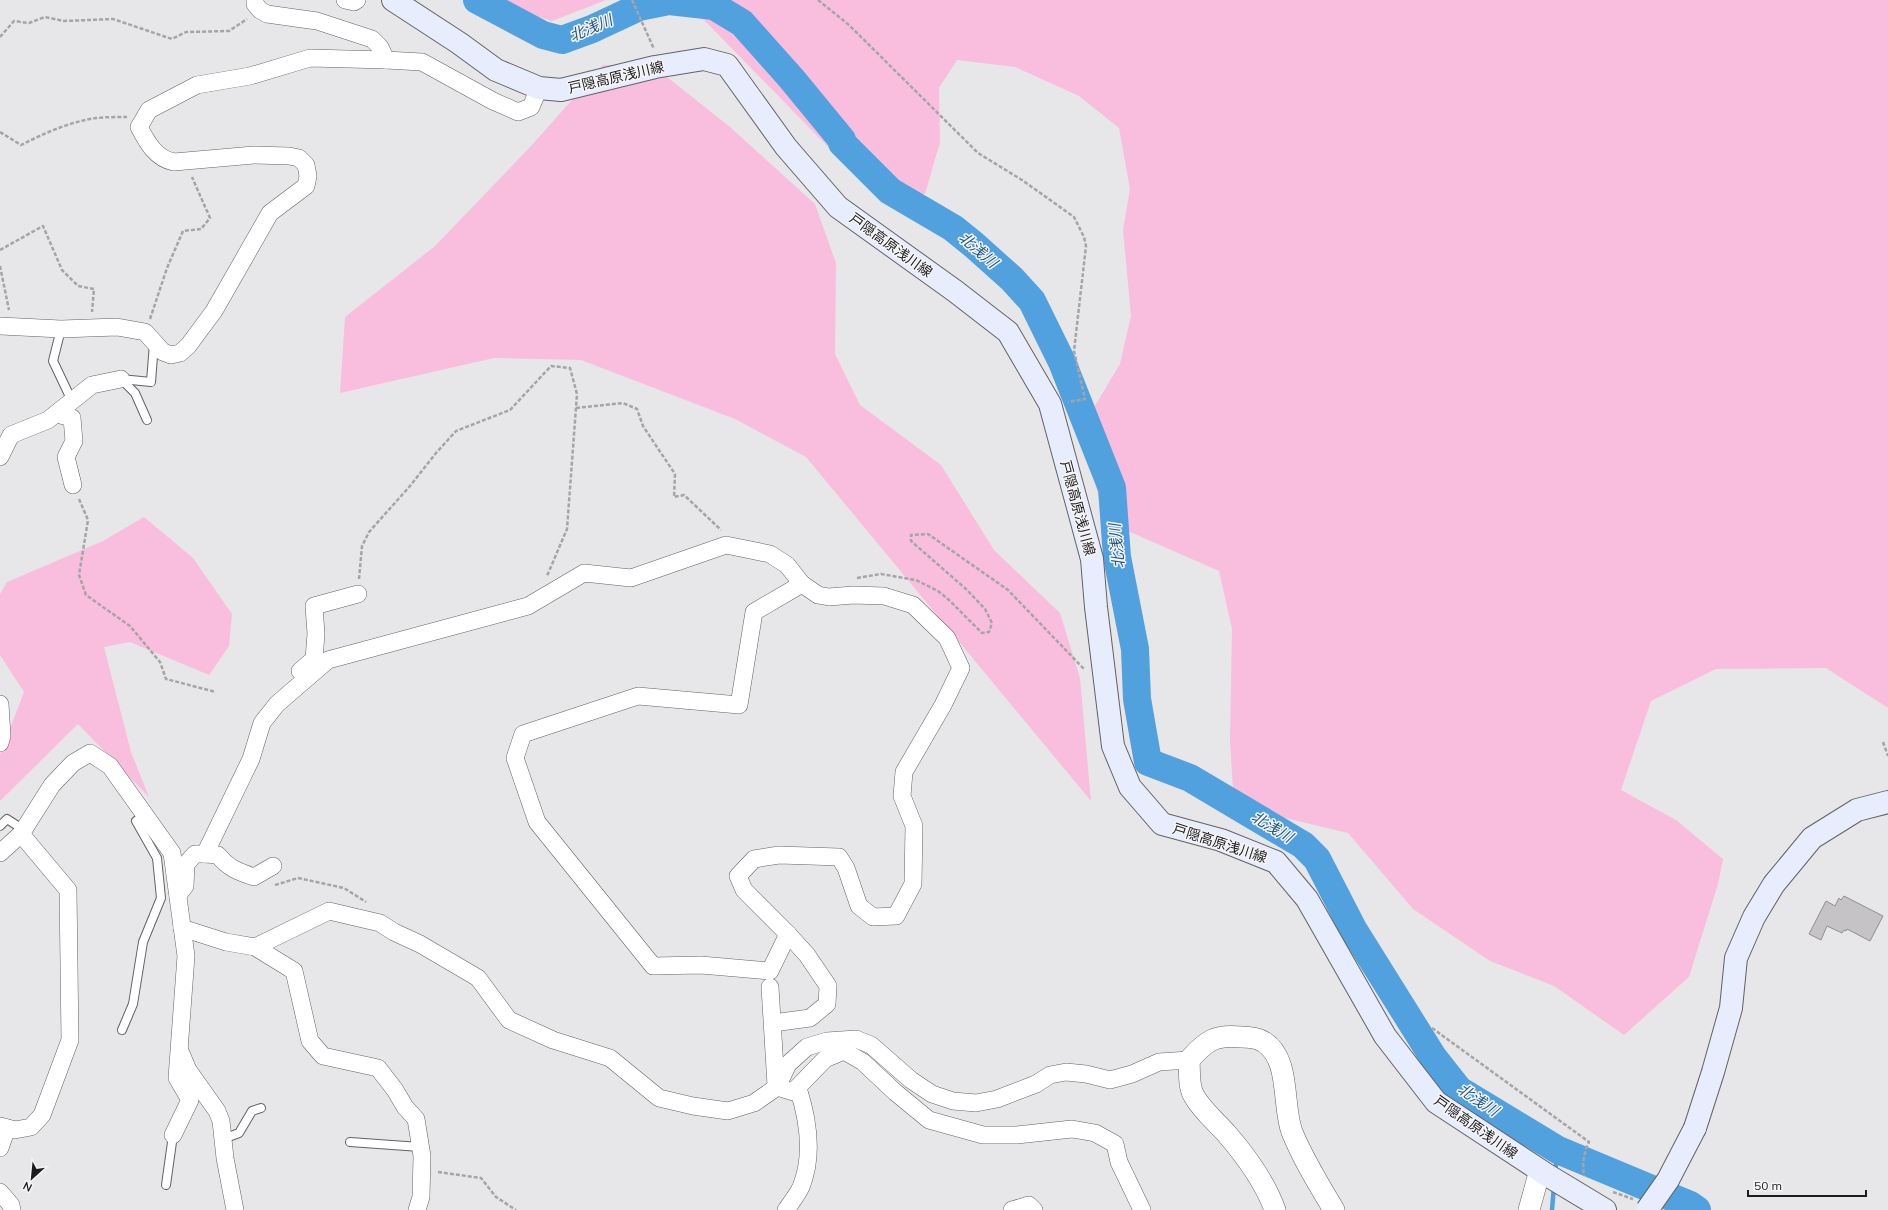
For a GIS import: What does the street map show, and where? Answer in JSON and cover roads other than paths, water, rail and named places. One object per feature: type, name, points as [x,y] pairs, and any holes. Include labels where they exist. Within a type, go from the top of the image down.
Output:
[{"type":"main road","name":"戸隠高原浅川線","points":[[393,0],[459,43],[496,70],[539,88],[561,90],[662,66],[704,59],[727,65],[786,147],[838,207],[955,291],[1008,332],[1050,404],[1092,559],[1103,674],[1113,746],[1130,787],[1162,824],[1221,840],[1276,862],[1307,899],[1385,1036],[1436,1102],[1544,1173],[1570,1188],[1606,1200]]},
{"type":"main road","points":[[1641,1205],[1668,1180],[1695,1128],[1731,1008],[1736,958],[1754,917],[1774,884],[1812,838],[1857,810],[1888,802]]},
{"type":"street","points":[[344,0],[354,2],[357,0]]},
{"type":"street","points":[[258,5],[267,14],[317,21],[372,39],[380,47],[386,60]]},
{"type":"street","points":[[6,326],[60,330],[117,327],[149,337],[163,352],[171,356],[180,353],[188,346],[214,311],[270,213],[306,186],[308,176],[306,165],[299,158],[290,156],[254,155],[186,161],[166,161],[158,155],[148,144],[139,127],[148,110],[198,85],[250,76],[310,58],[422,62],[493,101],[518,112],[531,107],[539,88]]},
{"type":"street","points":[[0,457],[11,435],[48,420],[92,385],[121,379]]},
{"type":"street","points":[[57,414],[72,418],[74,441],[66,457],[73,485]]},
{"type":"street","points":[[205,854],[251,759],[262,724],[277,704],[328,660],[528,606],[584,573],[631,578],[726,545],[770,554],[787,565],[802,584],[818,595],[884,596],[913,605],[947,638],[961,668],[943,705],[904,772],[902,796],[914,826],[913,884],[896,916],[873,917],[859,906],[846,868],[839,857],[779,855],[754,859],[738,876],[744,890],[807,955],[828,986],[827,1004],[810,1018],[773,1023]]},
{"type":"street","points":[[788,934],[770,971],[701,966],[653,966],[537,822],[515,758],[523,734],[638,696],[739,705],[754,612],[802,584]]},
{"type":"street","points":[[272,710],[269,696],[314,659],[316,634],[314,606],[358,594]]},
{"type":"street","points":[[0,704],[2,736],[0,743]]},
{"type":"street","points":[[0,853],[23,832],[52,785],[73,763],[90,753],[110,766],[172,853],[186,956],[177,1078],[190,1100],[173,1135]]},
{"type":"street","points":[[2,1134],[31,1127],[42,1115],[70,1040],[68,890],[23,832]]},
{"type":"street","points":[[178,895],[185,886],[186,864],[195,854],[218,855],[233,869],[254,877],[274,866]]},
{"type":"street","points":[[255,947],[329,911],[380,923],[478,978],[509,1020],[553,1040],[610,1058],[660,1098],[693,1106],[728,1111],[754,1103],[777,1087],[788,1064],[807,1047],[827,1041],[856,1039],[871,1044],[911,1080],[932,1094],[953,1101],[976,1103],[997,1099],[1036,1084],[1050,1075],[1066,1072],[1086,1074],[1110,1080],[1132,1074],[1160,1062],[1189,1060]]},
{"type":"street","points":[[182,928],[226,942],[255,947],[294,971],[310,1041],[323,1056],[378,1068],[395,1090],[405,1107],[416,1119],[422,1170],[421,1197],[417,1210]]},
{"type":"street","points":[[770,987],[777,1087]]},
{"type":"street","points":[[1276,1210],[1264,1182],[1227,1134],[1208,1115],[1194,1096],[1190,1080],[1189,1060],[1203,1044],[1213,1039],[1226,1035],[1251,1038],[1264,1042],[1274,1052],[1281,1064],[1292,1132],[1319,1185],[1334,1210]]},
{"type":"street","points":[[179,1050],[188,1070],[217,1111],[222,1121],[223,1139],[235,1210]]},
{"type":"street","points":[[777,1087],[793,1092],[825,1059],[844,1051],[863,1062],[929,1120],[983,1135],[1017,1135],[1072,1129],[1095,1133],[1115,1144],[1118,1162],[1142,1210]]},
{"type":"street","points":[[786,1210],[801,1187],[810,1150],[804,1104],[798,1088]]},
{"type":"street","points":[[1529,1210],[1544,1173]]},
{"type":"street","points":[[0,1192],[12,1205],[12,1210]]},
{"type":"street","points":[[1012,1210],[1029,1205],[1034,1210]]},
{"type":"lane","points":[[60,330],[53,361],[72,401]]},
{"type":"lane","points":[[121,379],[151,382],[149,337]]},
{"type":"lane","points":[[121,379],[135,393],[147,420]]},
{"type":"lane","points":[[122,1030],[133,1004],[143,942],[161,898],[157,858],[136,821],[145,815]]},
{"type":"lane","points":[[0,826],[7,819],[23,832]]},
{"type":"lane","points":[[223,1139],[240,1133],[252,1111],[261,1108]]},
{"type":"lane","points":[[166,1185],[173,1135]]},
{"type":"lane","points":[[350,1142],[420,1147]]},
{"type":"waterway","name":"北浅川","points":[[477,0],[543,35],[562,40],[592,29],[639,7],[669,1],[714,6],[742,23],[791,78],[842,140],[842,143],[890,191],[953,228],[1012,279],[1032,301],[1062,362],[1112,488],[1117,557],[1135,649],[1137,699],[1148,762],[1190,778],[1303,845],[1317,859],[1353,929],[1433,1057],[1459,1090],[1558,1150],[1690,1205],[1697,1210]]},
{"type":"waterway","points":[[1555,1172],[1558,1150]]},
{"type":"waterway","points":[[1552,1210],[1554,1186]]}]
